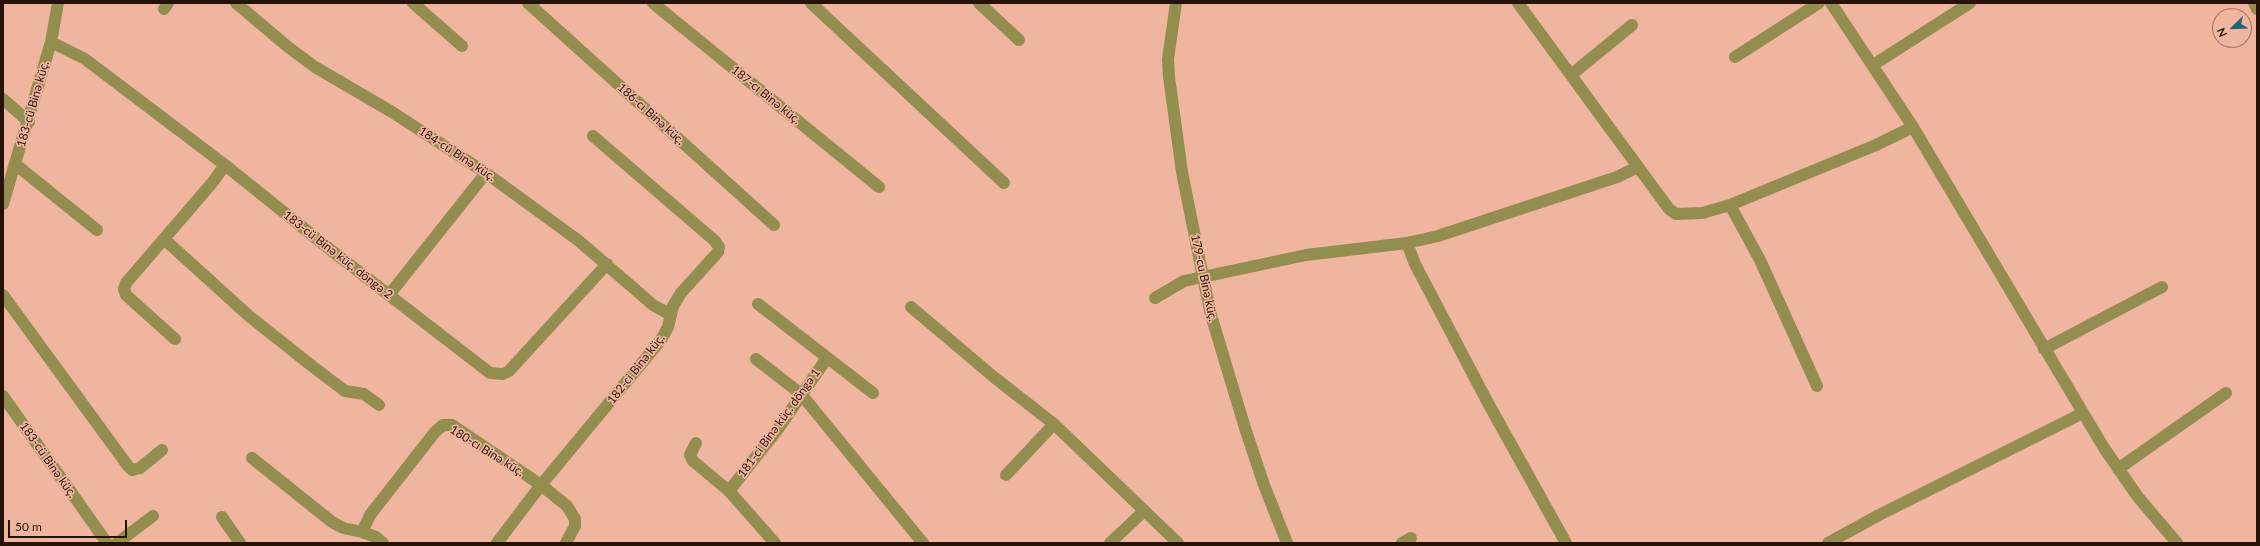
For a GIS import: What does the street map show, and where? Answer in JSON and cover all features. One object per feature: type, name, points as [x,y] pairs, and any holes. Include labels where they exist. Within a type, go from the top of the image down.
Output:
[{"type":"street","name":"183-cü Binə küç.","points":[[3,204],[29,122],[51,42],[58,3]]},
{"type":"street","name":"184-cü Binə küç.","points":[[236,3],[288,47],[315,67],[392,112],[486,172],[608,264],[653,305],[671,315]]},
{"type":"street","points":[[413,3],[462,46]]},
{"type":"street","name":"186-cı Binə küç.","points":[[528,3],[774,225]]},
{"type":"street","name":"187-cı Binə küç.","points":[[653,3],[879,188]]},
{"type":"street","points":[[811,3],[1004,183]]},
{"type":"street","name":"179-cu Binə küç.","points":[[1176,3],[1168,59],[1169,77],[1182,172],[1203,277],[1211,315],[1245,428],[1264,485],[1287,543]]},
{"type":"street","points":[[1518,3],[1669,209],[1676,214],[1702,213],[1730,205],[1881,143],[1913,127]]},
{"type":"street","points":[[1735,57],[1819,3]]},
{"type":"street","points":[[1831,3],[1913,127],[2044,349],[2118,469],[2177,543]]},
{"type":"street","points":[[1873,65],[1970,3]]},
{"type":"street","points":[[2254,3],[2257,9]]},
{"type":"street","points":[[982,4],[1019,40]]},
{"type":"street","points":[[1571,75],[1632,25]]},
{"type":"street","name":"183-cü Binə küç. döngə 2","points":[[51,42],[85,59],[225,165],[490,373],[503,374],[509,371],[608,264]]},
{"type":"street","points":[[3,99],[29,122]]},
{"type":"street","name":"182-ci Binə küç.","points":[[497,543],[541,485],[661,340],[668,327],[673,306],[681,294],[718,252],[719,247],[593,136]]},
{"type":"street","points":[[15,164],[97,230]]},
{"type":"street","points":[[175,339],[126,295],[124,289],[126,283],[225,165]]},
{"type":"street","points":[[1155,298],[1184,281],[1306,255],[1407,243],[1478,224],[1617,177],[1638,167]]},
{"type":"street","points":[[389,295],[486,172]]},
{"type":"street","points":[[1730,205],[1760,260],[1817,386]]},
{"type":"street","points":[[164,239],[250,316],[345,391],[364,394],[380,406]]},
{"type":"street","points":[[1407,243],[1415,264],[1488,402],[1566,543]]},
{"type":"street","points":[[2044,349],[2162,287]]},
{"type":"street","points":[[3,295],[132,470],[140,468],[162,450]]},
{"type":"street","points":[[758,304],[873,393]]},
{"type":"street","points":[[911,307],[995,378],[1054,424],[1178,543]]},
{"type":"street","name":"181-ci Binə küç. döngə 1","points":[[729,491],[778,429],[827,358]]},
{"type":"street","points":[[756,359],[801,394],[923,543]]},
{"type":"street","points":[[2118,469],[2226,393]]},
{"type":"street","name":"183-cü Binə küç.","points":[[3,396],[107,543]]},
{"type":"street","points":[[1828,543],[1879,515],[2083,413]]},
{"type":"street","points":[[1006,475],[1054,424]]},
{"type":"street","name":"180-cı Binə küç.","points":[[362,532],[370,515],[435,432],[443,425],[452,425],[541,485],[567,506],[575,519],[575,526],[566,543]]},
{"type":"street","points":[[696,443],[690,455],[693,461],[729,491],[775,543]]},
{"type":"street","points":[[252,458],[332,522],[343,528],[362,532],[384,543]]},
{"type":"street","points":[[1110,543],[1144,511]]},
{"type":"street","points":[[117,543],[153,516]]},
{"type":"street","points":[[222,517],[240,543]]}]
